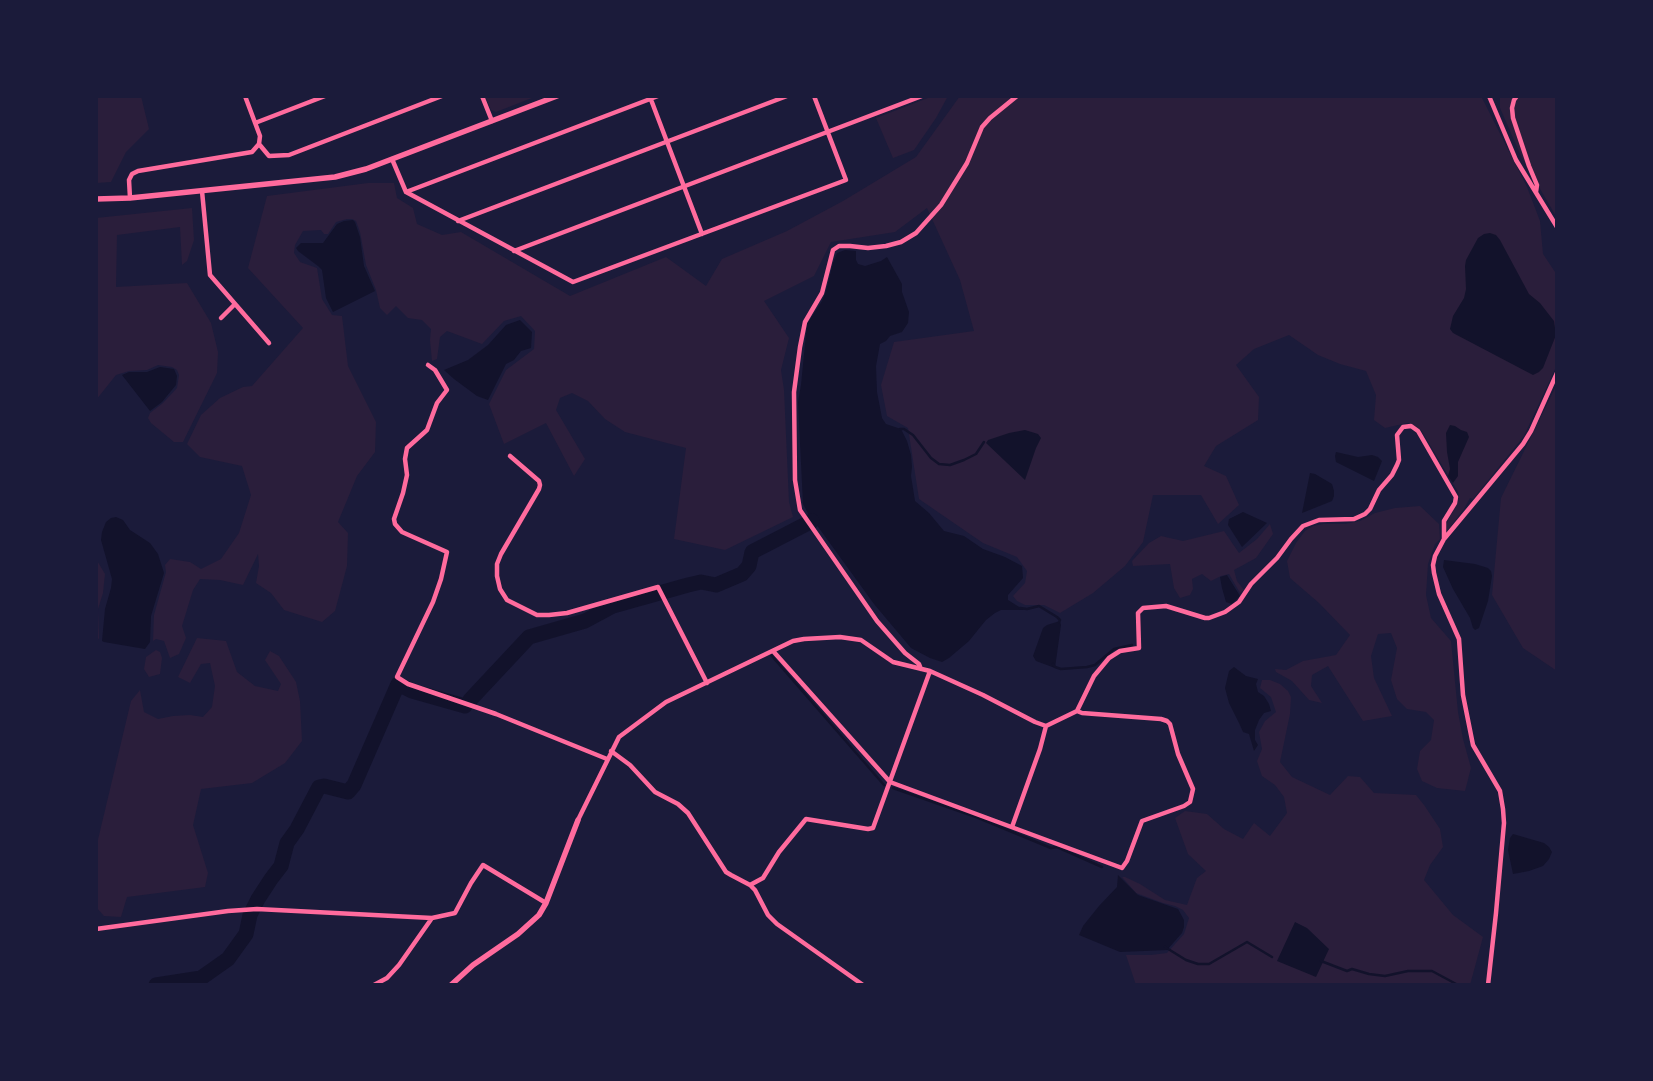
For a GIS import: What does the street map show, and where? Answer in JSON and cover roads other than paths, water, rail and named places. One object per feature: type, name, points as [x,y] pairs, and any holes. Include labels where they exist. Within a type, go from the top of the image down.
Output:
[{"type":"street","points":[[130,198],[129,180],[132,174],[138,171],[252,152],[259,144],[260,136],[245,96]]},
{"type":"street","points":[[255,123],[325,96]]},
{"type":"street","points":[[259,144],[269,156],[289,155],[442,96]]},
{"type":"street","points":[[482,96],[492,121]]},
{"type":"street","points":[[96,199],[130,198],[335,177],[366,169],[557,96]]},
{"type":"street","points":[[406,192],[658,96]]},
{"type":"street","points":[[458,221],[787,96]]},
{"type":"street","points":[[392,159],[406,192],[572,282],[846,180],[814,96]]},
{"type":"street","points":[[514,251],[922,96]]},
{"type":"street","points":[[922,669],[904,654],[877,620],[805,520],[798,504],[795,480],[794,392],[800,347],[805,322],[822,293],[833,250],[844,246],[868,248],[886,246],[901,242],[916,233],[941,205],[963,170],[982,127],[1016,96]]},
{"type":"street","points":[[1489,96],[1516,160],[1557,227]]},
{"type":"street","points":[[1517,96],[1512,108],[1529,166],[1537,185],[1536,194]]},
{"type":"street","points":[[650,98],[702,234]]},
{"type":"street","points":[[202,191],[210,276],[269,343]]},
{"type":"street","points":[[221,318],[235,304]]},
{"type":"street","points":[[428,365],[435,370],[447,390],[437,403],[426,430],[407,448],[405,459],[407,475],[394,519],[398,529],[402,532],[447,552],[441,579],[433,602],[397,677],[408,684],[496,714],[607,760]]},
{"type":"street","points":[[1488,985],[1497,904],[1504,808],[1500,791],[1472,745],[1463,695],[1459,639],[1439,594],[1434,572],[1435,556],[1444,540],[1523,444],[1531,431],[1557,373]]},
{"type":"street","points":[[451,985],[472,965],[518,934],[534,920],[546,903],[578,820],[619,737],[666,702],[793,641],[850,637],[861,640],[893,662],[930,671],[1046,726],[1076,711],[1094,676],[1109,658],[1120,651],[1139,648],[1138,613],[1143,608],[1166,606],[1205,618],[1225,612],[1239,602],[1251,584],[1277,558],[1291,539],[1304,526],[1319,520],[1354,519],[1366,514],[1379,490],[1395,470],[1399,460],[1397,435],[1403,427],[1411,426],[1418,431],[1456,497],[1455,503],[1444,521],[1444,540]]},
{"type":"street","points":[[510,456],[539,481],[540,484],[539,490],[500,554],[497,564],[500,590],[507,600],[537,615],[549,615],[567,613],[658,587],[707,683]]},
{"type":"street","points":[[773,651],[890,782],[1122,868],[1127,861],[1142,821],[1184,806],[1190,802],[1193,789],[1178,754],[1170,724],[1167,721],[1076,711]]},
{"type":"street","points":[[750,885],[763,878],[779,852],[806,819],[868,829],[873,828],[930,671]]},
{"type":"street","points":[[1012,827],[1040,749],[1046,726]]},
{"type":"street","points":[[611,751],[630,765],[655,792],[678,804],[688,813],[726,872],[750,885],[768,915],[777,924],[863,985]]},
{"type":"street","points":[[96,929],[228,911],[257,909],[432,918],[455,913],[471,883],[483,866],[546,903]]},
{"type":"street","points":[[374,985],[387,978],[399,965],[432,918]]},
{"type":"waterway","points":[[900,429],[904,429],[913,435],[931,458],[939,464],[950,465],[964,460],[976,454],[984,442]]},
{"type":"waterway","points":[[470,700],[529,637],[585,621],[613,606],[688,585],[701,582],[716,585],[742,574],[749,566],[752,552],[812,521]]},
{"type":"waterway","points":[[1020,608],[1027,609],[1039,606],[1057,617],[1060,620],[1059,622]]},
{"type":"waterway","points":[[1053,664],[1061,669],[1087,667],[1095,665],[1114,649],[1132,645]]},
{"type":"waterway","points":[[771,655],[884,785]]},
{"type":"waterway","points":[[156,985],[201,978],[228,959],[246,934],[250,915],[258,899],[281,866],[287,843],[297,829],[319,787],[324,786],[348,792],[354,785],[398,684],[412,691],[465,705]]},
{"type":"waterway","points":[[893,788],[976,817],[1051,848],[1057,847],[1102,867]]},
{"type":"waterway","points":[[1165,947],[1186,960],[1198,964],[1209,964],[1247,942],[1272,957]]},
{"type":"waterway","points":[[1321,961],[1347,971],[1352,969],[1385,976],[1408,971],[1432,971],[1458,985]]}]
